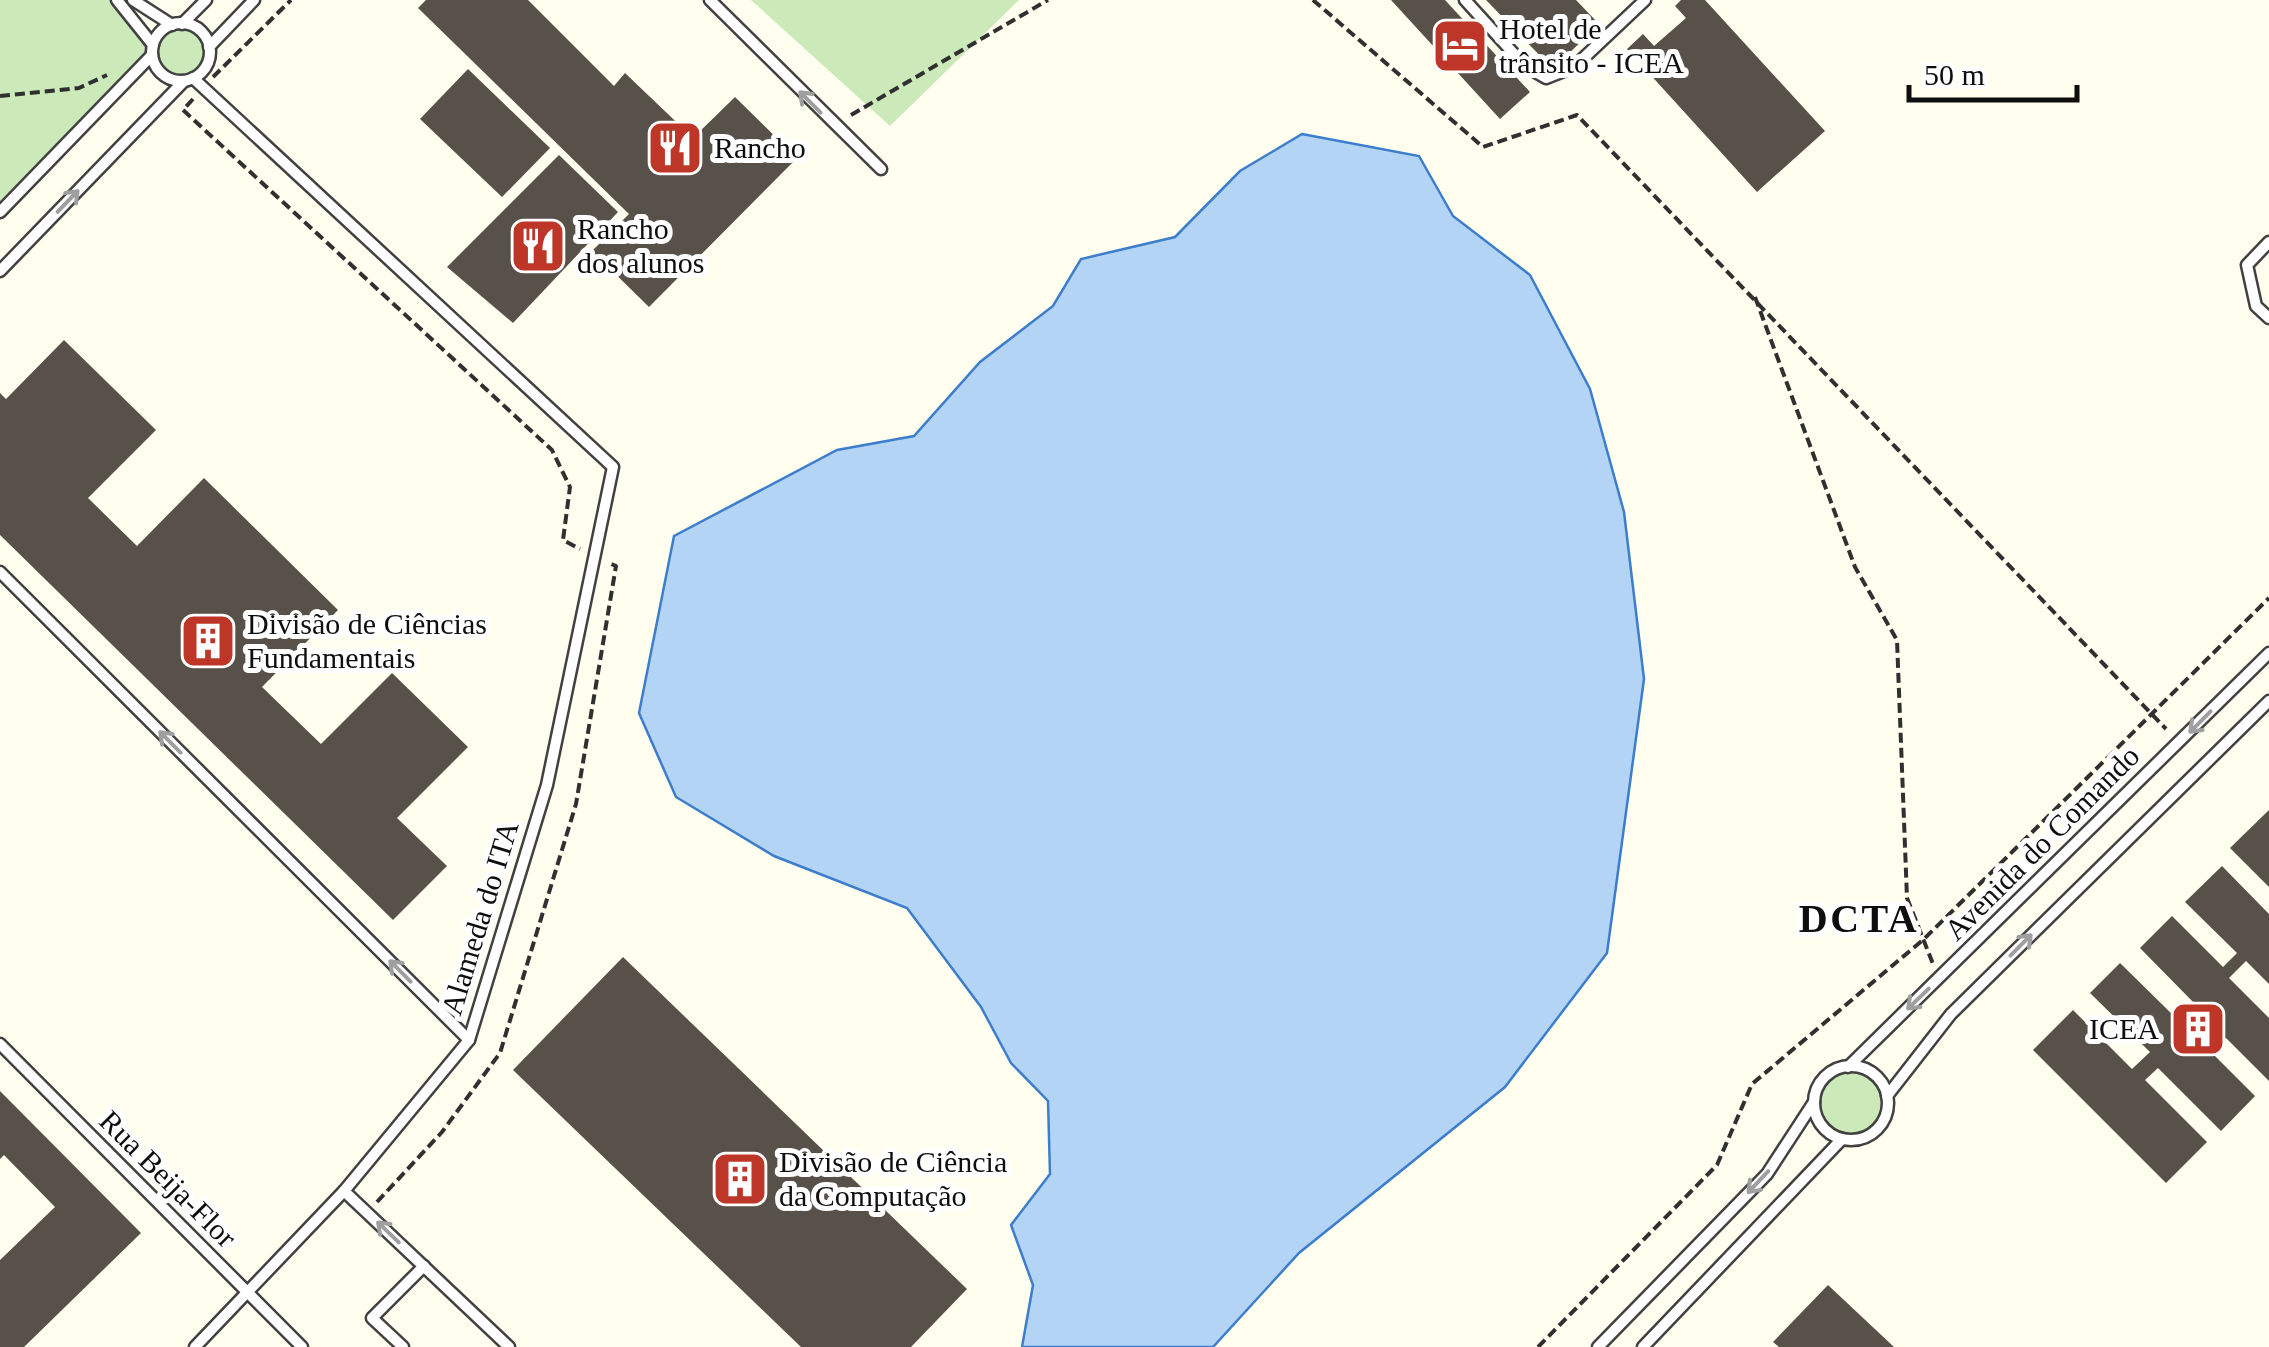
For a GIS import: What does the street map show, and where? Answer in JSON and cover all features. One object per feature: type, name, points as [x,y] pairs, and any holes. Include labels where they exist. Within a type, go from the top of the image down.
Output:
[{"type":"lane","points":[[117,0],[152,50],[159,71],[204,87]]},
{"type":"lane","points":[[133,0],[177,24],[200,31],[209,47]]},
{"type":"lane","points":[[0,212],[177,24],[206,0]]},
{"type":"lane","points":[[0,271],[206,65],[209,47],[254,0]]},
{"type":"lane","points":[[710,0],[881,169]]},
{"type":"lane","points":[[1465,0],[1524,66],[1546,78],[1574,67],[1645,0]]},
{"type":"lane","points":[[1620,0],[1631,12]]},
{"type":"lane","name":"Alameda do ITA","points":[[194,1347],[344,1190],[469,1040],[547,785],[613,466],[204,87]]},
{"type":"lane","points":[[2269,242],[2246,265],[2256,306],[2269,318]]},
{"type":"lane","points":[[0,572],[469,1040]]},
{"type":"lane","name":"Avenida do Comando","points":[[1848,1067],[2269,653]]},
{"type":"lane","name":"Avenida do Comando","points":[[1887,1096],[1951,1014],[2269,701]]},
{"type":"lane","name":"Rua Beija-Flor","points":[[0,1044],[302,1347]]},
{"type":"lane","points":[[1598,1347],[1767,1174],[1814,1102],[1821,1082],[1848,1067],[1869,1071],[1887,1096],[1885,1117],[1872,1133],[1842,1139],[1643,1347]]},
{"type":"lane","points":[[1814,1102],[1822,1125],[1842,1139]]},
{"type":"lane","points":[[344,1190],[510,1347]]},
{"type":"lane","points":[[404,1347],[372,1318],[424,1266]]},
{"type":"path","points":[[291,0],[183,110],[552,450],[570,487],[563,540],[616,566],[576,804],[500,1053],[442,1132],[368,1212]]},
{"type":"path","points":[[834,125],[1048,0]]},
{"type":"path","points":[[1313,0],[1484,147],[1577,114],[2180,742]]},
{"type":"path","points":[[0,96],[79,88],[108,75]]},
{"type":"path","points":[[1753,293],[1856,568],[1897,640],[1908,898],[1940,979]]},
{"type":"path","points":[[1538,1347],[1717,1165],[1752,1084],[1924,939],[2269,598]]},
{"type":"green space","points":[[0,0],[115,0],[152,55],[0,212]]},
{"type":"green space","points":[[751,0],[1019,0],[890,126]]},
{"type":"green space","points":[[181,30],[196,37],[203,52],[196,67],[181,74],[166,67],[159,52],[166,37]]},
{"type":"green space","points":[[1851,1071],[1873,1081],[1883,1103],[1873,1125],[1851,1135],[1829,1125],[1819,1103],[1829,1081]]},
{"type":"water","points":[[1302,134],[1419,156],[1453,216],[1530,275],[1590,389],[1624,512],[1644,679],[1607,953],[1505,1087],[1299,1253],[1213,1347],[1022,1347],[1033,1285],[1011,1225],[1050,1174],[1048,1101],[1011,1063],[981,1007],[907,908],[774,856],[676,797],[639,713],[674,536],[837,450],[914,436],[980,362],[1053,306],[1081,259],[1175,237],[1240,171]]},
{"type":"building","name":"Rancho","points":[[426,0],[528,0],[614,86],[625,73],[693,138],[735,97],[797,158],[649,307],[592,251],[629,214],[418,8]]},
{"type":"building","name":"Hotel de trânsito - ICEA","points":[[1391,0],[1445,0],[1530,92],[1500,119]]},
{"type":"building","name":"Hotel de trânsito - ICEA","points":[[1486,0],[1576,0],[1599,24],[1553,69]]},
{"type":"building","points":[[1681,0],[1705,0],[1825,131],[1757,192],[1627,49],[1643,34],[1654,46],[1686,18],[1675,6]]},
{"type":"building","points":[[468,69],[550,148],[502,197],[420,119]]},
{"type":"building","points":[[559,155],[618,212],[513,323],[447,267]]},
{"type":"building","name":"Divisão de Ciências Fundamentais","points":[[64,340],[156,430],[88,498],[137,546],[204,478],[338,610],[262,687],[321,744],[392,673],[468,747],[397,818],[447,866],[393,920],[0,535],[0,393],[6,399]]},
{"type":"building","points":[[2269,810],[2269,887],[2230,848]]},
{"type":"building","name":"ICEA","points":[[2222,866],[2269,914],[2269,984],[2246,961],[2229,978],[2269,1018],[2269,1081],[2226,1038],[2211,1052],[2255,1096],[2221,1131],[2158,1068],[2145,1080],[2207,1142],[2166,1183],[2033,1050],[2073,1010],[2132,1069],[2150,1052],[2090,993],[2120,963],[2178,1020],[2195,1004],[2140,948],[2172,916],[2223,967],[2237,953],[2185,902]]},
{"type":"building","name":"Divisão de Ciência da Computação","points":[[623,957],[967,1289],[911,1347],[801,1347],[513,1070]]},
{"type":"building","points":[[0,1091],[141,1233],[24,1347],[0,1347],[0,1260],[55,1207],[4,1155],[0,1159]]},
{"type":"building","points":[[1828,1285],[1894,1347],[1779,1347],[1773,1342]]},
{"type":"place","name":"Hotel de trânsito - ICEA","points":[[1460,46]]},
{"type":"place","name":"Rancho","points":[[675,148]]},
{"type":"place","name":"Rancho dos alunos","points":[[538,246]]},
{"type":"place","name":"Divisão de Ciências Fundamentais","points":[[208,641]]},
{"type":"place","name":"ICEA","points":[[2198,1029]]},
{"type":"place","name":"Divisão de Ciência da Computação","points":[[740,1179]]},
{"type":"district","name":"DCTA","points":[[1859,918]]}]
